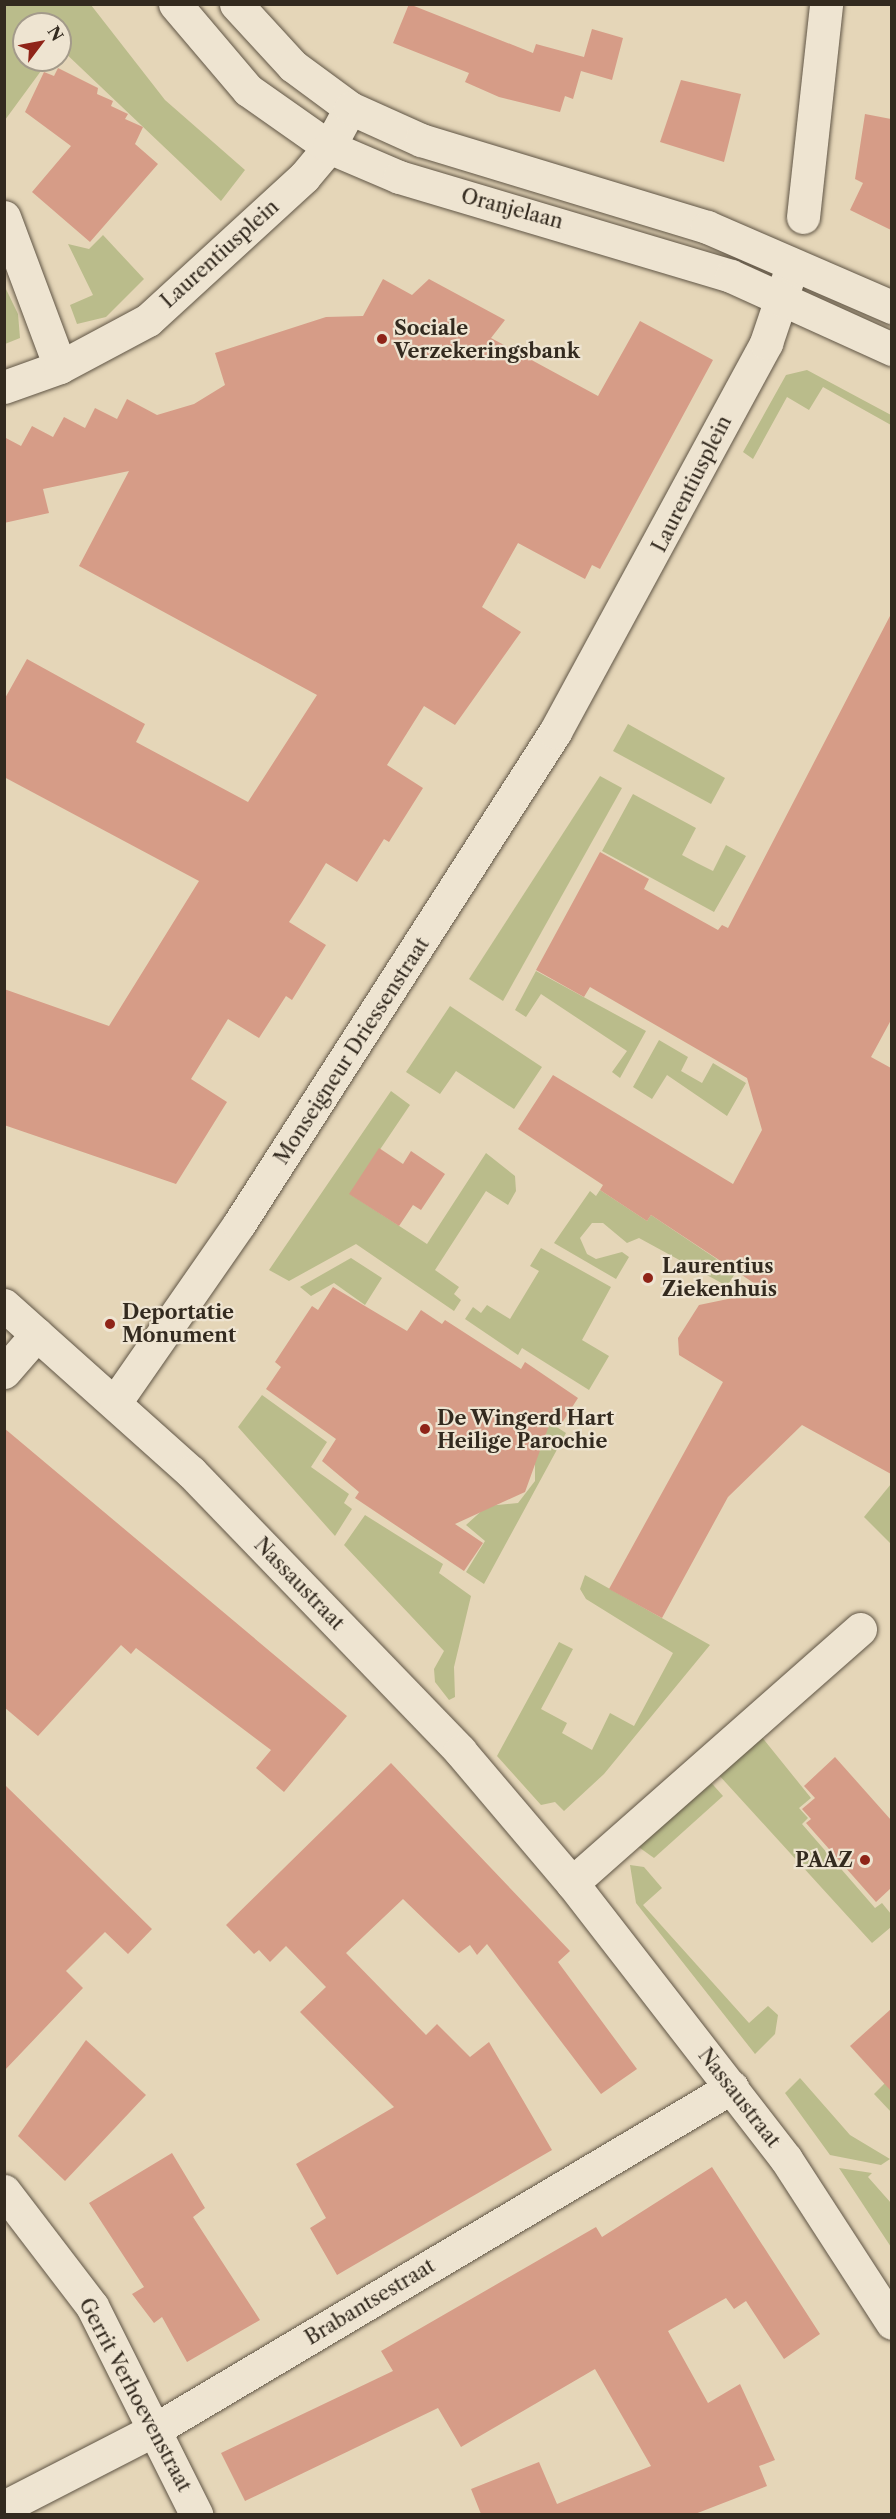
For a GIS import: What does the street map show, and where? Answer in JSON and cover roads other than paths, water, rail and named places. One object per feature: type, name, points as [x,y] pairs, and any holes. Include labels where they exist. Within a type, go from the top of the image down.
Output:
[{"type":"street","name":"Oranjelaan","points":[[175,4],[248,90],[329,147],[399,177],[563,222],[731,276],[891,349]]},
{"type":"street","name":"Oranjelaan","points":[[236,4],[293,66],[350,108],[422,140],[707,227],[792,266],[891,307]]},
{"type":"street","points":[[803,217],[826,4]]},
{"type":"street","name":"Laurentiusplein","points":[[4,387],[60,367],[148,320],[329,147],[350,108]]},
{"type":"street","points":[[4,218],[60,367]]},
{"type":"street","name":"Laurentiusplein","points":[[577,694],[672,524],[766,343],[792,266]]},
{"type":"street","name":"Monseigneur Driessenstraat","points":[[116,1401],[439,918],[577,694]]},
{"type":"street","name":"Nassaustraat","points":[[4,1305],[116,1401],[415,1703],[572,1883],[732,2087],[803,2184],[891,2323]]},
{"type":"street","points":[[4,1372],[37,1334]]},
{"type":"street","points":[[572,1883],[860,1629]]},
{"type":"street","name":"Brabantsestraat","points":[[4,2507],[154,2430],[732,2087]]},
{"type":"street","name":"Gerrit Verhoevenstraat","points":[[4,2191],[92,2306],[196,2514]]},
{"type":"place","name":"Sociale Verzekeringsbank","points":[[382,339]]},
{"type":"place","name":"Laurentius Ziekenhuis","points":[[648,1278]]},
{"type":"place","name":"Deportatie Monument","points":[[110,1324]]},
{"type":"place","name":"De Wingerd Hart Heilige Parochie","points":[[425,1429]]},
{"type":"place","name":"PAAZ","points":[[865,1860]]}]
